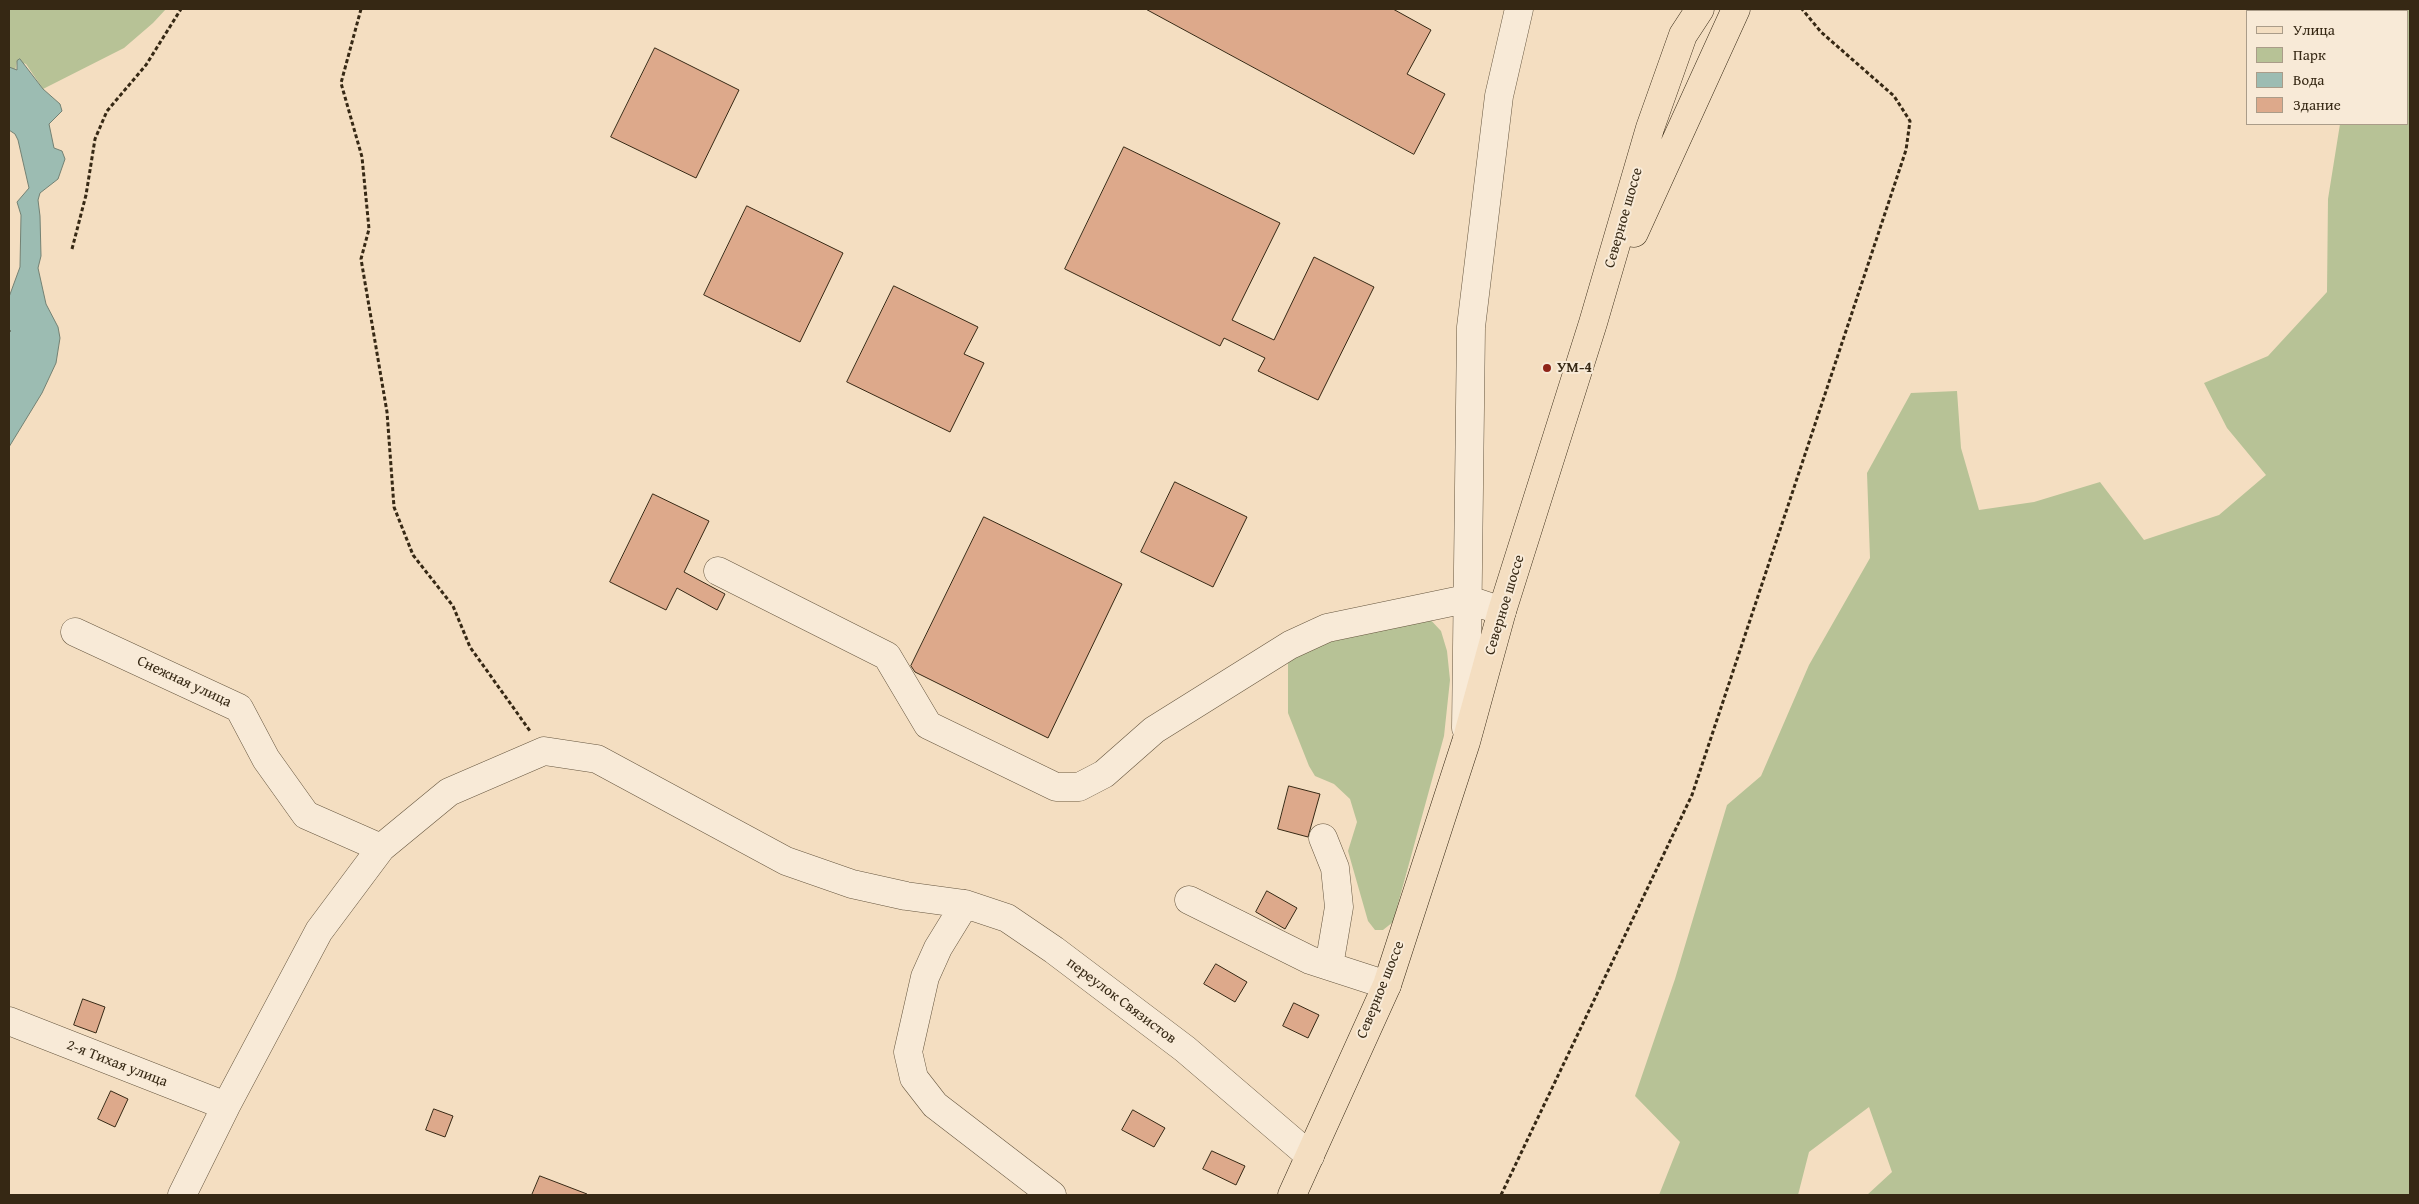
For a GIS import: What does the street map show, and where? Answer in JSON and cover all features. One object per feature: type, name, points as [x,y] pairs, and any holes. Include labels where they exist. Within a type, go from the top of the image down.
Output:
[{"type":"main road","name":"Северное шоссе","points":[[1292,1195],[1386,985],[1466,742],[1502,611],[1593,323],[1650,128],[1684,35],[1700,9]]},
{"type":"main road","points":[[1593,323],[1736,9]]},
{"type":"street","points":[[1466,742],[1466,599],[1471,328],[1499,96],[1519,9]]},
{"type":"street","points":[[718,571],[887,656],[928,725],[1056,787],[1079,787],[1104,774],[1154,730],[1290,645],[1327,628],[1466,599],[1502,611]]},
{"type":"street","name":"Снежная улица","points":[[75,632],[239,708],[266,759],[306,815],[381,848]]},
{"type":"street","points":[[182,1195],[226,1106],[319,931],[381,848],[448,792],[544,752]]},
{"type":"street","name":"переулок Связистов","points":[[544,752],[597,759],[786,861],[852,884],[906,896],[965,904],[1007,918],[1054,950],[1185,1049],[1310,1156]]},
{"type":"street","points":[[1323,838],[1335,868],[1340,907],[1329,966]]},
{"type":"street","points":[[1189,900],[1310,960],[1386,985]]},
{"type":"street","points":[[965,904],[938,948],[925,977],[908,1052],[914,1078],[935,1105],[1052,1195]]},
{"type":"street","name":"2-я Тихая улица","points":[[9,1021],[226,1106]]},
{"type":"path","points":[[72,249],[86,195],[95,139],[104,118],[146,65],[181,9]]},
{"type":"path","points":[[361,9],[341,83],[362,157],[369,229],[361,259],[387,412],[394,508],[413,555],[453,606],[470,647],[544,752]]},
{"type":"path","points":[[1501,1195],[1692,796],[1906,150],[1910,121],[1894,96],[1821,32],[1802,9]]},
{"type":"green space","points":[[9,9],[166,9],[124,48],[43,89],[26,64],[17,61],[15,71],[9,67]]},
{"type":"green space","points":[[2410,9],[2410,1195],[1867,1195],[1892,1172],[1869,1107],[1809,1152],[1798,1195],[1659,1195],[1680,1142],[1635,1096],[1675,979],[1727,805],[1761,776],[1809,665],[1870,558],[1867,473],[1911,393],[1957,391],[1961,448],[1979,510],[2034,502],[2100,482],[2144,540],[2219,515],[2266,475],[2227,428],[2204,383],[2268,356],[2327,292],[2328,199],[2340,125],[2409,125],[2409,10],[2277,10]]},
{"type":"green space","points":[[1427,616],[1441,631],[1447,651],[1450,680],[1444,736],[1393,922],[1383,930],[1375,930],[1368,921],[1348,851],[1357,822],[1350,799],[1334,784],[1315,776],[1309,766],[1288,713],[1288,661],[1304,645]]},
{"type":"water","points":[[20,59],[43,89],[60,104],[62,111],[49,124],[54,148],[62,151],[65,159],[58,179],[40,193],[38,200],[41,256],[38,268],[46,304],[58,327],[60,338],[56,363],[42,393],[9,447],[9,333],[11,331],[9,329],[9,297],[20,267],[21,215],[17,202],[29,188],[18,140],[15,134],[9,130],[9,67],[17,70],[17,61]]},
{"type":"building","points":[[1146,9],[1393,9],[1431,30],[1407,74],[1445,94],[1414,154]]},
{"type":"building","points":[[655,48],[739,90],[696,178],[611,137]]},
{"type":"building","points":[[1124,147],[1280,223],[1232,320],[1274,340],[1314,257],[1374,287],[1318,400],[1258,371],[1265,358],[1224,338],[1220,346],[1065,269]]},
{"type":"building","points":[[747,206],[843,253],[800,342],[704,295]]},
{"type":"building","points":[[894,286],[978,327],[964,354],[984,363],[950,432],[847,382]]},
{"type":"building","points":[[1175,482],[1247,517],[1213,587],[1141,552]]},
{"type":"building","points":[[653,494],[709,521],[684,572],[725,594],[717,610],[677,588],[666,610],[610,582]]},
{"type":"building","points":[[984,517],[1122,584],[1048,738],[915,672],[911,666]]},
{"type":"building","points":[[1289,786],[1320,794],[1308,837],[1278,829]]},
{"type":"building","points":[[1267,891],[1297,908],[1285,929],[1256,912]]},
{"type":"building","points":[[1216,964],[1247,982],[1235,1002],[1204,984]]},
{"type":"building","points":[[83,999],[105,1007],[96,1033],[74,1025]]},
{"type":"building","points":[[1294,1003],[1319,1015],[1308,1038],[1283,1026]]},
{"type":"building","points":[[111,1091],[128,1099],[115,1127],[98,1119]]},
{"type":"building","points":[[434,1109],[453,1116],[445,1137],[426,1130]]},
{"type":"building","points":[[1133,1110],[1165,1128],[1154,1147],[1122,1130]]},
{"type":"building","points":[[1212,1151],[1245,1166],[1236,1185],[1203,1169]]},
{"type":"building","points":[[540,1176],[587,1194],[587,1195],[532,1195]]},
{"type":"place","name":"УМ-4","points":[[1547,368]]}]
